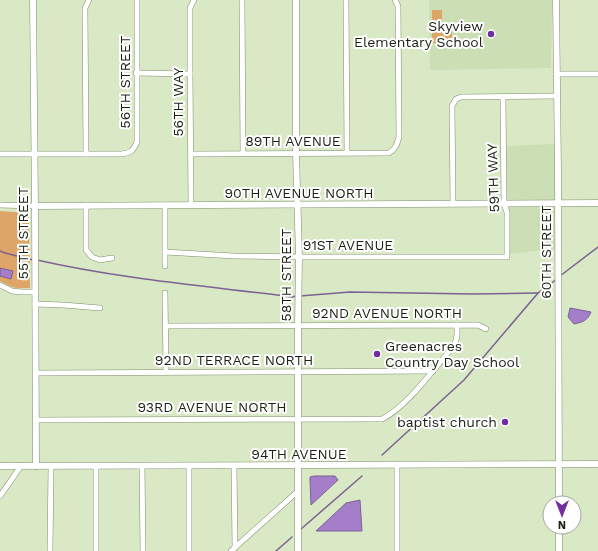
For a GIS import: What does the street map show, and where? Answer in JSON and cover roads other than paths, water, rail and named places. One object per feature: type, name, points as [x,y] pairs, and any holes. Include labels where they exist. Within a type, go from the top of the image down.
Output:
[{"type":"street","name":"55TH STREET","points":[[33,0],[36,466]]},
{"type":"street","points":[[0,154],[86,154],[85,8],[89,0]]},
{"type":"street","name":"56TH STREET","points":[[86,154],[128,153],[134,149],[137,142],[137,0]]},
{"type":"street","name":"56TH WAY","points":[[191,205],[190,8],[194,0]]},
{"type":"street","points":[[242,0],[242,153]]},
{"type":"street","name":"58TH STREET","points":[[296,0],[296,153],[299,257],[297,466],[298,549]]},
{"type":"street","points":[[346,0],[347,153]]},
{"type":"street","name":"89TH AVENUE","points":[[191,154],[388,153],[394,149],[399,137],[398,6],[396,0]]},
{"type":"street","name":"60TH STREET","points":[[556,0],[559,495]]},
{"type":"street","points":[[136,73],[190,74]]},
{"type":"street","points":[[556,74],[598,74]]},
{"type":"street","points":[[453,204],[452,106],[456,99],[460,97],[557,96]]},
{"type":"street","name":"59TH WAY","points":[[503,97],[504,204],[507,212],[507,257]]},
{"type":"street","name":"90TH AVENUE NORTH","points":[[0,206],[598,203]]},
{"type":"street","points":[[165,205],[165,266]]},
{"type":"street","points":[[86,206],[86,250],[92,257],[100,260],[112,258]]},
{"type":"street","name":"91ST AVENUE","points":[[165,252],[234,256],[299,257],[507,257]]},
{"type":"street","points":[[0,284],[12,291],[35,292]]},
{"type":"street","points":[[165,293],[166,372]]},
{"type":"street","points":[[35,304],[63,304],[100,308]]},
{"type":"street","points":[[433,371],[454,345],[457,338],[457,325]]},
{"type":"street","name":"92ND AVENUE NORTH","points":[[166,326],[478,325],[486,329]]},
{"type":"street","name":"92ND TERRACE NORTH","points":[[36,373],[433,371]]},
{"type":"street","name":"93RD AVENUE NORTH","points":[[36,420],[382,419],[410,398],[433,371]]},
{"type":"street","name":"94TH AVENUE","points":[[0,466],[598,464]]},
{"type":"street","points":[[397,465],[397,551]]},
{"type":"street","points":[[0,496],[21,466]]},
{"type":"street","points":[[50,466],[50,551]]},
{"type":"street","points":[[96,466],[96,551]]},
{"type":"street","points":[[142,466],[143,551]]},
{"type":"street","points":[[189,466],[189,551]]},
{"type":"street","points":[[233,549],[234,466]]},
{"type":"street","points":[[233,549],[297,492]]},
{"type":"street","points":[[559,535],[559,551]]},
{"type":"waterway","points":[[560,276],[598,247]]},
{"type":"waterway","points":[[0,251],[33,260]]},
{"type":"waterway","points":[[37,260],[69,267],[132,277],[292,297],[296,296]]},
{"type":"waterway","points":[[382,455],[464,380],[538,293],[557,279]]},
{"type":"waterway","points":[[300,296],[350,292],[472,294],[538,293]]},
{"type":"waterway","points":[[301,529],[362,476]]},
{"type":"waterway","points":[[276,551],[292,537]]},
{"type":"place","name":"Skyview Elementary School","points":[[491,34]]},
{"type":"place","name":"Greenacres Country Day School","points":[[377,354]]},
{"type":"place","name":"baptist church","points":[[505,422]]}]
